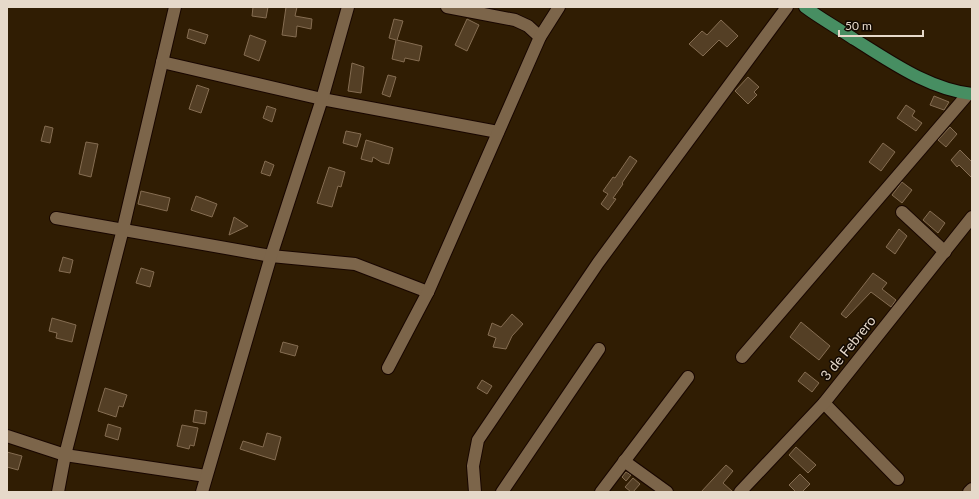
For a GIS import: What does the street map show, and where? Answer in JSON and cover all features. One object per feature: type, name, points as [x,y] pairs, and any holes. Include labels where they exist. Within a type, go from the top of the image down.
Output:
[{"type":"main road","points":[[806,7],[900,67],[938,86],[970,94]]},
{"type":"street","points":[[58,492],[65,455],[123,229],[175,7]]},
{"type":"street","points":[[202,492],[271,256],[322,99],[348,7]]},
{"type":"street","points":[[447,7],[515,20],[528,26],[540,37]]},
{"type":"street","points":[[388,368],[428,292],[540,37],[559,7]]},
{"type":"street","points":[[475,492],[473,466],[478,440],[598,263],[787,7]]},
{"type":"street","points":[[162,62],[322,99],[498,132]]},
{"type":"street","points":[[742,357],[970,94]]},
{"type":"street","points":[[902,212],[945,252]]},
{"type":"street","name":"3 de Febrero","points":[[740,492],[824,403],[972,217]]},
{"type":"street","points":[[56,218],[271,256],[355,264],[428,292]]},
{"type":"street","points":[[502,492],[599,349]]},
{"type":"street","points":[[601,492],[688,377]]},
{"type":"street","points":[[824,403],[898,479]]},
{"type":"street","points":[[7,436],[65,455],[206,476]]},
{"type":"street","points":[[624,461],[667,492]]},
{"type":"street","points":[[969,492],[972,489]]},
{"type":"building","points":[[253,7],[268,7],[266,18],[252,16]]},
{"type":"building","points":[[286,7],[297,7],[295,16],[312,19],[311,29],[297,26],[296,37],[282,35]]},
{"type":"building","points":[[394,19],[403,21],[397,40],[422,46],[419,61],[405,58],[404,62],[392,59],[396,40],[389,38]]},
{"type":"building","points":[[467,19],[479,25],[467,51],[455,45]]},
{"type":"building","points":[[721,20],[738,36],[727,47],[719,40],[703,56],[689,44],[702,31],[707,35]]},
{"type":"building","points":[[189,29],[208,35],[205,44],[187,38]]},
{"type":"building","points":[[250,35],[266,41],[259,61],[244,55]]},
{"type":"building","points":[[352,63],[364,67],[361,93],[348,91]]},
{"type":"building","points":[[388,75],[396,77],[390,97],[382,94]]},
{"type":"building","points":[[748,77],[759,87],[754,92],[757,95],[748,104],[735,91]]},
{"type":"building","points":[[197,85],[209,89],[201,113],[189,109]]},
{"type":"building","points":[[934,96],[949,102],[944,110],[930,105]]},
{"type":"building","points":[[906,105],[915,111],[912,116],[922,123],[916,131],[897,118]]},
{"type":"building","points":[[267,106],[276,109],[272,122],[263,118]]},
{"type":"building","points":[[45,126],[53,128],[50,143],[41,141]]},
{"type":"building","points":[[950,127],[957,134],[946,147],[938,140]]},
{"type":"building","points":[[346,131],[361,134],[357,147],[343,143]]},
{"type":"building","points":[[366,140],[393,148],[389,164],[381,162],[373,157],[372,162],[361,159]]},
{"type":"building","points":[[86,142],[98,144],[91,177],[79,174]]},
{"type":"building","points":[[883,143],[895,152],[881,171],[869,162]]},
{"type":"building","points":[[960,150],[972,162],[972,178],[959,165],[957,167],[951,160]]},
{"type":"building","points":[[630,156],[637,161],[613,198],[616,199],[608,210],[601,204],[608,194],[603,191],[613,177],[615,178]]},
{"type":"building","points":[[265,161],[274,165],[270,176],[261,173]]},
{"type":"building","points":[[329,167],[345,172],[341,187],[338,186],[332,207],[317,203]]},
{"type":"building","points":[[902,182],[912,190],[902,203],[892,195]]},
{"type":"building","points":[[141,191],[170,198],[167,211],[138,204]]},
{"type":"building","points":[[196,196],[217,204],[212,217],[191,210]]},
{"type":"building","points":[[930,211],[945,223],[938,233],[923,220]]},
{"type":"building","points":[[234,217],[248,226],[229,235]]},
{"type":"building","points":[[899,229],[907,236],[895,254],[886,247]]},
{"type":"building","points":[[63,257],[73,260],[70,273],[59,271]]},
{"type":"building","points":[[141,268],[154,272],[150,287],[136,283]]},
{"type":"building","points":[[873,273],[887,283],[882,289],[896,300],[891,307],[871,292],[846,318],[841,314]]},
{"type":"building","points":[[512,314],[523,324],[512,336],[506,349],[493,347],[496,338],[488,335],[492,323],[501,327]]},
{"type":"building","points":[[52,318],[76,325],[72,342],[56,338],[57,333],[49,331]]},
{"type":"building","points":[[801,322],[830,346],[819,360],[790,337]]},
{"type":"building","points":[[283,342],[298,346],[295,356],[280,352]]},
{"type":"building","points":[[805,372],[819,383],[812,392],[798,381]]},
{"type":"building","points":[[482,380],[492,386],[487,394],[477,388]]},
{"type":"building","points":[[105,388],[127,395],[123,407],[119,406],[116,417],[98,411]]},
{"type":"building","points":[[195,410],[207,412],[205,424],[193,422]]},
{"type":"building","points":[[108,424],[121,428],[118,440],[105,436]]},
{"type":"building","points":[[182,425],[198,428],[194,446],[190,445],[189,449],[177,446]]},
{"type":"building","points":[[267,433],[281,437],[275,460],[240,449],[243,441],[263,447]]},
{"type":"building","points":[[796,447],[816,465],[808,473],[789,455]]},
{"type":"building","points":[[7,452],[22,456],[18,470],[7,467]]},
{"type":"building","points":[[726,465],[733,471],[723,483],[733,492],[701,492]]},
{"type":"building","points":[[626,472],[631,475],[626,481],[622,477]]},
{"type":"building","points":[[800,474],[810,484],[802,492],[796,492],[789,485]]},
{"type":"building","points":[[633,478],[640,484],[633,492],[631,492],[625,487]]}]
